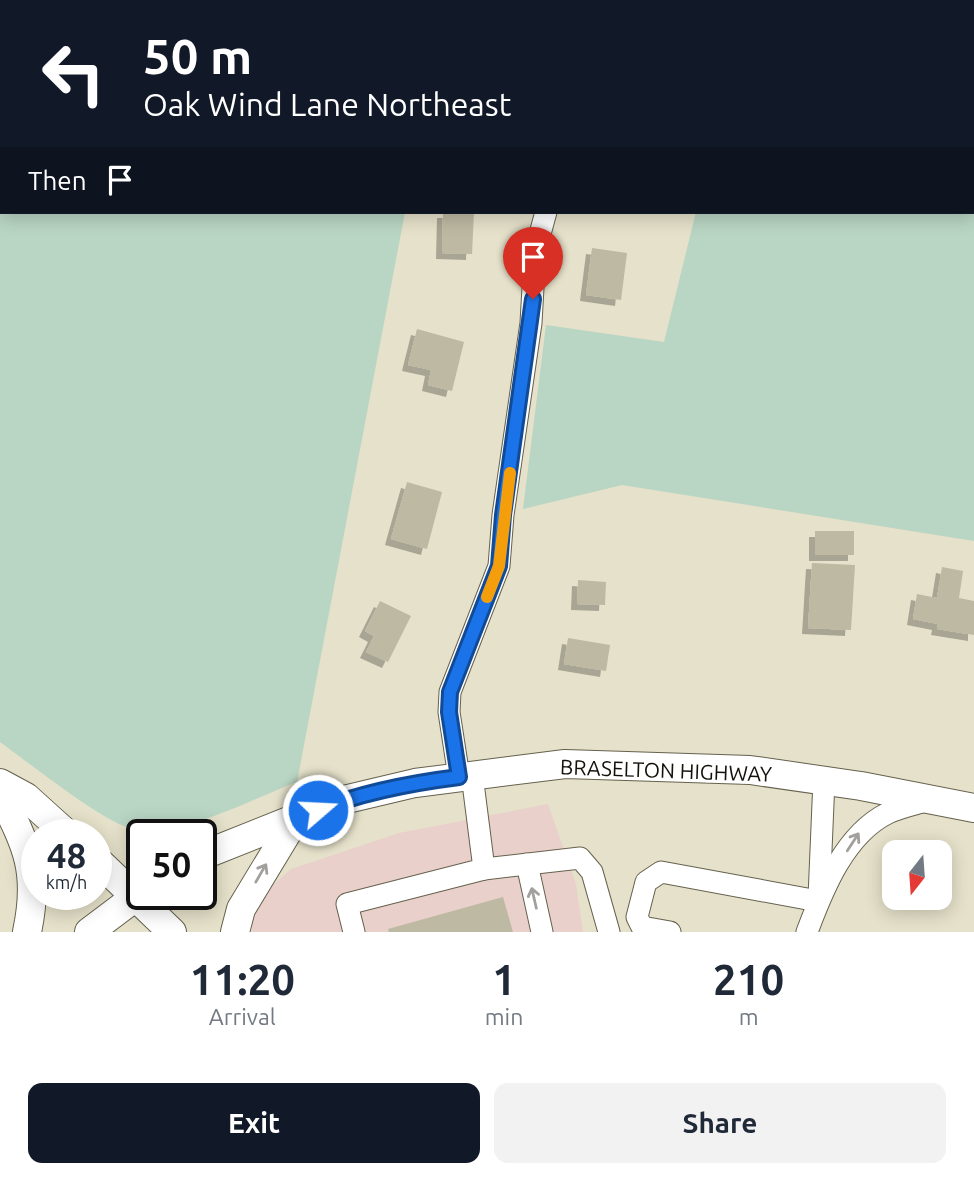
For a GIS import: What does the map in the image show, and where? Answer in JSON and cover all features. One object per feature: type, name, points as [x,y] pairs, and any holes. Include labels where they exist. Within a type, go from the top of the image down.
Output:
[{"type":"main road","name":"BRASELTON HIGHWAY","points":[[217,850],[339,801],[415,783],[565,764],[750,770],[824,780],[974,808]]},
{"type":"main road","points":[[0,783],[26,797],[50,819]]},
{"type":"main road","points":[[0,793],[26,845],[35,891],[27,932]]},
{"type":"main road","points":[[235,932],[241,909],[296,818]]},
{"type":"main road","points":[[112,872],[126,883]]},
{"type":"main road","points":[[89,932],[126,904]]},
{"type":"main road","points":[[153,910],[172,932]]},
{"type":"street","points":[[484,869],[466,776],[449,712],[450,692],[499,566],[503,515],[531,323],[535,253],[545,214]]},
{"type":"street","points":[[818,901],[824,780]]},
{"type":"street","points":[[807,932],[818,901],[857,834],[888,812],[932,800]]},
{"type":"street","points":[[354,932],[347,904],[484,869],[580,858],[592,872],[608,928],[639,922],[670,932]]},
{"type":"street","points":[[527,864],[542,932]]},
{"type":"street","points":[[639,922],[646,883],[661,872],[818,901]]},
{"type":"shaded area","points":[[548,804],[576,884],[583,932],[253,932],[251,926],[256,900],[291,869],[399,833]]},
{"type":"green space","points":[[0,214],[405,214],[297,782],[204,819],[126,819],[126,827],[86,805],[0,742]]},
{"type":"green space","points":[[696,214],[974,214],[974,541],[622,485],[523,509],[546,325],[664,342]]},
{"type":"building","points":[[443,214],[474,214],[472,254],[442,253]]},
{"type":"building","points":[[592,248],[627,253],[621,300],[586,295]]},
{"type":"building","points":[[417,329],[464,342],[452,391],[428,385],[431,370],[408,365]]},
{"type":"building","points":[[407,482],[442,492],[427,549],[391,539]]},
{"type":"building","points":[[815,531],[854,531],[854,555],[815,555]]},
{"type":"building","points":[[812,563],[855,565],[851,630],[808,628]]},
{"type":"building","points":[[942,567],[963,571],[959,598],[974,601],[974,635],[937,629],[938,624],[913,619],[917,594],[937,598]]},
{"type":"building","points":[[578,580],[606,582],[605,605],[577,604]]},
{"type":"building","points":[[380,601],[411,616],[388,662],[366,652],[374,636],[365,631]]},
{"type":"building","points":[[568,638],[610,645],[606,671],[564,664]]},
{"type":"building","points":[[503,897],[513,932],[389,932],[388,929]]},
{"type":"slow traffic","points":[[487,597],[499,566],[510,473]]},
{"type":"route","points":[[318,810],[339,801],[415,783],[459,777],[449,712],[450,692],[499,566],[503,515],[517,432],[533,299]]}]
